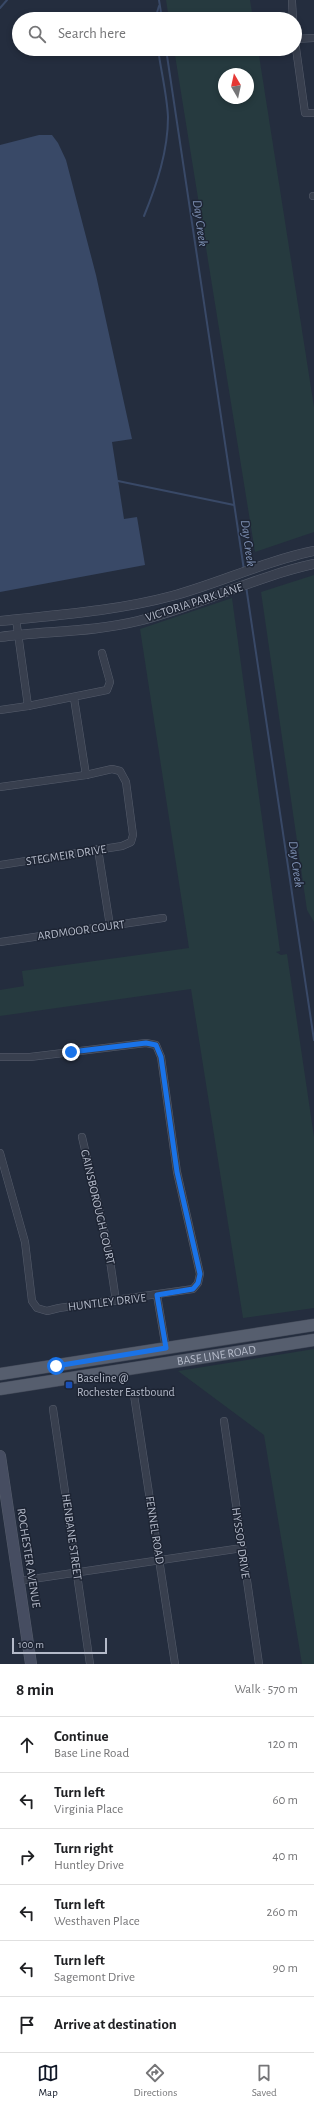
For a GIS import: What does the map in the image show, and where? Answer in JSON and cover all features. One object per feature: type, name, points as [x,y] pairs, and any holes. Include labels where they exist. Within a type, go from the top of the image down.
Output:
[{"type":"main road","name":"BASE LINE ROAD","points":[[0,1374],[314,1325]]},
{"type":"main road","name":"BASE LINE ROAD","points":[[0,1389],[314,1340]]},
{"type":"main road","name":"ROCHESTER AVENUE","points":[[0,1456],[31,1664]]},
{"type":"street","points":[[292,2],[293,12]]},
{"type":"street","points":[[302,39],[314,38]]},
{"type":"street","points":[[297,56],[305,113],[314,114]]},
{"type":"street","name":"VICTORIA PARK LANE","points":[[0,621],[89,611],[154,600],[187,591],[314,550]]},
{"type":"street","name":"VICTORIA PARK LANE","points":[[0,637],[85,630],[137,621],[177,610],[261,579],[314,564]]},
{"type":"street","points":[[16,619],[28,706]]},
{"type":"street","points":[[0,710],[74,698],[107,690],[110,682],[102,653]]},
{"type":"street","points":[[0,788],[86,775],[74,698]]},
{"type":"street","name":"STEGMEIR DRIVE","points":[[0,865],[122,846],[131,842],[133,835],[132,822],[126,782],[120,771],[112,769],[86,775]]},
{"type":"street","points":[[98,849],[110,926]]},
{"type":"street","name":"ARDMOOR COURT","points":[[0,942],[163,918]]},
{"type":"street","name":"HUNTLEY DRIVE","points":[[0,1057],[30,1057],[146,1043],[156,1045],[161,1057],[177,1172],[200,1274],[198,1283],[193,1289],[157,1295],[59,1308],[47,1311],[37,1308],[32,1301],[25,1242],[0,1156]]},
{"type":"street","name":"GAINSBOROUGH COURT","points":[[82,1137],[108,1247],[116,1301]]},
{"type":"street","points":[[157,1295],[166,1348]]},
{"type":"street","name":"FENNEL ROAD","points":[[134,1395],[175,1664]]},
{"type":"street","name":"HENBANE STREET","points":[[53,1409],[90,1664]]},
{"type":"street","name":"HYSSOP DRIVE","points":[[224,1421],[259,1664]]},
{"type":"street","points":[[19,1581],[242,1548]]},
{"type":"green space","points":[[166,0],[250,0],[252,12],[168,12]]},
{"type":"green space","points":[[175,56],[259,56],[314,407],[314,532],[255,552]]},
{"type":"green space","points":[[314,575],[314,922],[307,910],[261,592]]},
{"type":"green space","points":[[232,598],[280,951],[276,952],[281,955],[287,954],[314,1137],[314,1308],[243,1318],[191,989],[0,1016],[0,990],[24,986],[22,971],[189,948],[140,629]]},
{"type":"green space","points":[[314,1349],[314,1664],[302,1664],[264,1435],[178,1371]]},
{"type":"water","points":[[39,135],[52,135],[58,143],[66,160],[96,275],[132,439],[112,442],[124,519],[137,517],[145,565],[0,592],[0,145]]},
{"type":"waterway","points":[[0,8],[7,0]]},
{"type":"waterway","name":"Day Creek","points":[[159,0],[161,12]]},
{"type":"waterway","name":"Day Creek","points":[[157,12],[159,6]]},
{"type":"waterway","points":[[144,216],[161,167],[168,130],[166,100],[159,56]]},
{"type":"waterway","name":"Day Creek","points":[[167,56],[244,570]]},
{"type":"waterway","points":[[118,481],[234,505]]},
{"type":"waterway","name":"Day Creek","points":[[246,586],[314,1040]]},
{"type":"place","name":"Baseline @ Rochester Eastbound","points":[[69,1385]]},
{"type":"route","points":[[56,1366],[166,1348],[157,1295],[193,1289],[198,1283],[200,1274],[177,1172],[161,1057],[156,1045],[146,1043],[71,1052]]}]
